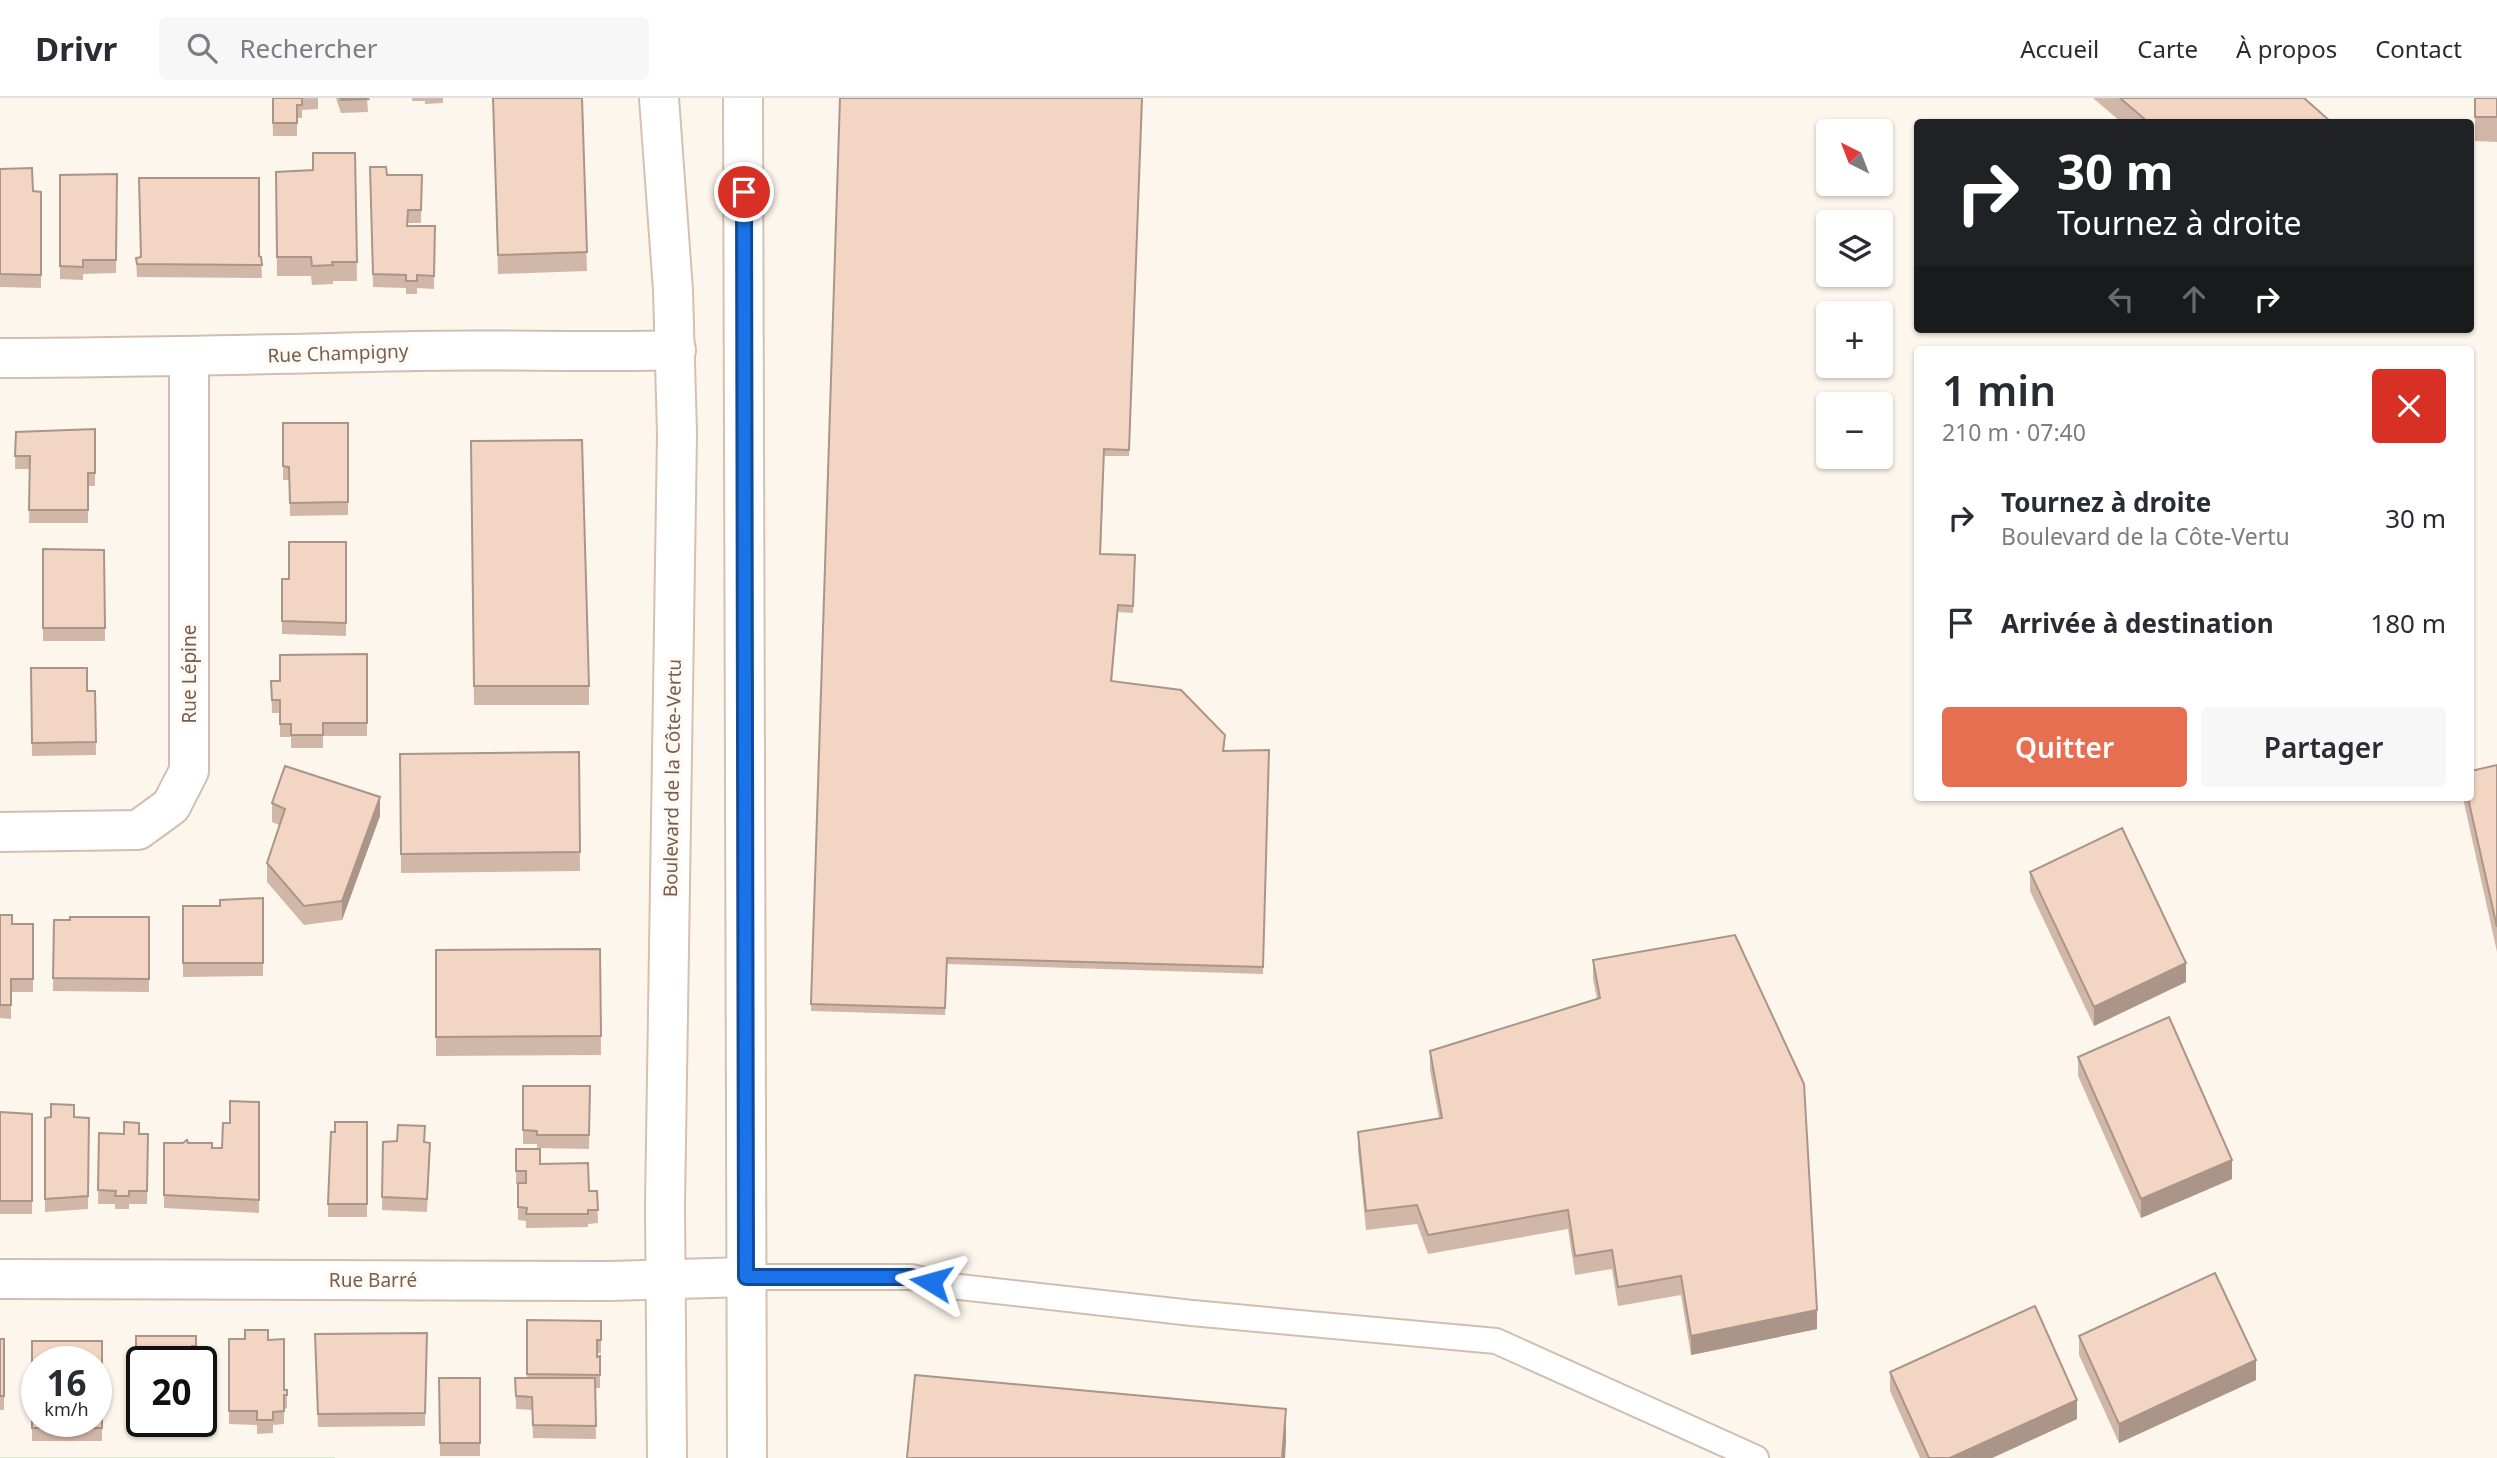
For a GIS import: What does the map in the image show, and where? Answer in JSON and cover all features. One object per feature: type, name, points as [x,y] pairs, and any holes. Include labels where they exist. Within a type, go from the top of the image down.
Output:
[{"type":"main road","name":"Boulevard de la Côte-Vertu","points":[[659,98],[676,350],[677,511],[667,1082],[667,1458]]},
{"type":"main road","points":[[743,98],[747,1458]]},
{"type":"main road","name":"Rue Champigny","points":[[0,358],[189,358],[417,351],[602,354],[676,350]]},
{"type":"main road","name":"Rue Lépine","points":[[0,832],[138,830],[171,806],[189,771],[189,358]]},
{"type":"main road","name":"Rue Barré","points":[[0,1279],[667,1281],[746,1277]]},
{"type":"lane","points":[[746,1277],[911,1277],[951,1286],[1179,1311],[1496,1341],[1756,1458]]},
{"type":"green space","points":[[335,1457],[335,1458],[0,1458]]},
{"type":"building","points":[[273,98],[302,98],[302,105],[297,105],[297,123],[273,123]]},
{"type":"building","points":[[340,98],[367,98],[368,99],[341,100]]},
{"type":"building","points":[[493,98],[582,98],[587,252],[498,255]]},
{"type":"building","points":[[840,98],[1142,98],[1129,450],[1104,449],[1100,554],[1135,555],[1133,606],[1118,605],[1111,681],[1181,690],[1225,735],[1223,751],[1269,750],[1263,967],[947,958],[945,1008],[811,1004]]},
{"type":"building","points":[[2120,98],[2304,98],[2328,119],[2144,119]]},
{"type":"building","points":[[2475,98],[2497,98],[2497,117],[2475,117]]},
{"type":"building","points":[[313,153],[355,153],[357,262],[332,262],[333,265],[312,266],[311,257],[277,257],[276,172],[313,170]]},
{"type":"building","points":[[370,167],[386,167],[387,175],[422,175],[421,210],[408,210],[407,226],[435,226],[434,276],[417,275],[417,281],[406,281],[406,275],[373,274]]},
{"type":"building","points":[[32,168],[33,191],[41,192],[41,275],[0,274],[0,169]]},
{"type":"building","points":[[117,174],[116,260],[83,260],[83,267],[60,266],[60,175]]},
{"type":"building","points":[[139,178],[259,178],[259,256],[262,265],[137,264],[136,258],[141,257]]},
{"type":"building","points":[[283,423],[348,423],[348,502],[290,503],[289,467],[283,466]]},
{"type":"building","points":[[95,429],[95,473],[88,473],[88,510],[29,510],[30,456],[15,456],[16,432]]},
{"type":"building","points":[[582,440],[589,686],[474,686],[471,441]]},
{"type":"building","points":[[289,542],[346,542],[346,623],[282,621],[282,579],[289,579]]},
{"type":"building","points":[[43,549],[104,550],[105,628],[43,628]]},
{"type":"building","points":[[367,654],[367,723],[323,723],[323,735],[291,735],[291,724],[280,724],[280,700],[272,700],[271,681],[280,681],[280,655]]},
{"type":"building","points":[[31,668],[87,668],[87,691],[95,691],[96,742],[32,743]]},
{"type":"building","points":[[579,752],[580,852],[401,854],[400,754]]},
{"type":"building","points":[[2497,765],[2497,927],[2469,801],[2474,801],[2474,770]]},
{"type":"building","points":[[285,766],[380,797],[342,901],[304,906],[267,863],[285,809],[272,803]]},
{"type":"building","points":[[2122,828],[2186,963],[2094,1007],[2030,872]]},
{"type":"building","points":[[263,898],[263,963],[183,963],[183,906],[220,906],[220,900]]},
{"type":"building","points":[[0,915],[12,915],[12,924],[33,924],[33,979],[11,979],[11,1005],[0,1005]]},
{"type":"building","points":[[70,917],[149,917],[149,979],[53,978],[54,920],[70,920]]},
{"type":"building","points":[[1735,935],[1804,1084],[1817,1310],[1691,1336],[1681,1276],[1618,1287],[1612,1250],[1575,1256],[1568,1210],[1428,1235],[1417,1205],[1366,1211],[1358,1132],[1442,1118],[1430,1051],[1600,998],[1593,960]]},
{"type":"building","points":[[600,949],[601,1036],[436,1037],[436,950]]},
{"type":"building","points":[[2169,1017],[2232,1160],[2141,1199],[2078,1057]]},
{"type":"building","points":[[523,1086],[590,1086],[589,1135],[537,1135],[537,1131],[523,1130]]},
{"type":"building","points":[[230,1101],[259,1102],[259,1200],[164,1195],[164,1143],[183,1143],[187,1140],[188,1143],[212,1143],[212,1148],[222,1148],[223,1123],[230,1123]]},
{"type":"building","points":[[51,1104],[74,1105],[74,1117],[89,1118],[88,1196],[45,1199],[45,1118],[51,1117]]},
{"type":"building","points":[[0,1112],[32,1114],[32,1201],[0,1201]]},
{"type":"building","points":[[124,1122],[139,1123],[139,1134],[148,1134],[147,1191],[129,1191],[129,1196],[115,1196],[116,1191],[98,1190],[99,1133],[124,1134]]},
{"type":"building","points":[[335,1122],[367,1122],[367,1204],[328,1204],[331,1132],[335,1132]]},
{"type":"building","points":[[398,1125],[425,1126],[424,1142],[430,1143],[427,1199],[382,1197],[383,1142],[397,1141]]},
{"type":"building","points":[[516,1149],[540,1149],[540,1164],[588,1163],[589,1191],[597,1191],[598,1210],[588,1210],[588,1214],[526,1214],[527,1208],[518,1207],[518,1183],[526,1183],[526,1171],[516,1171]]},
{"type":"building","points":[[2215,1273],[2256,1360],[2119,1424],[2079,1336]]},
{"type":"building","points":[[2035,1306],[2077,1400],[1950,1458],[1929,1458],[1890,1372]]},
{"type":"building","points":[[527,1320],[601,1321],[601,1340],[597,1340],[600,1375],[527,1374]]},
{"type":"building","points":[[245,1330],[268,1330],[268,1340],[284,1339],[284,1390],[287,1390],[287,1395],[284,1395],[284,1411],[273,1412],[273,1420],[257,1420],[257,1411],[229,1411],[229,1339],[245,1339]]},
{"type":"building","points":[[427,1333],[425,1413],[318,1414],[315,1334]]},
{"type":"building","points":[[136,1336],[196,1336],[196,1346],[136,1346]]},
{"type":"building","points":[[0,1339],[4,1339],[4,1396],[0,1396]]},
{"type":"building","points":[[32,1341],[102,1341],[102,1346],[32,1346]]},
{"type":"building","points":[[915,1375],[1286,1409],[1282,1458],[907,1458]]},
{"type":"building","points":[[439,1378],[480,1378],[480,1443],[440,1443]]},
{"type":"building","points":[[515,1378],[595,1378],[596,1426],[533,1425],[532,1397],[516,1396]]},
{"type":"route","points":[[744,192],[746,1277],[911,1277],[931,1282]]}]
